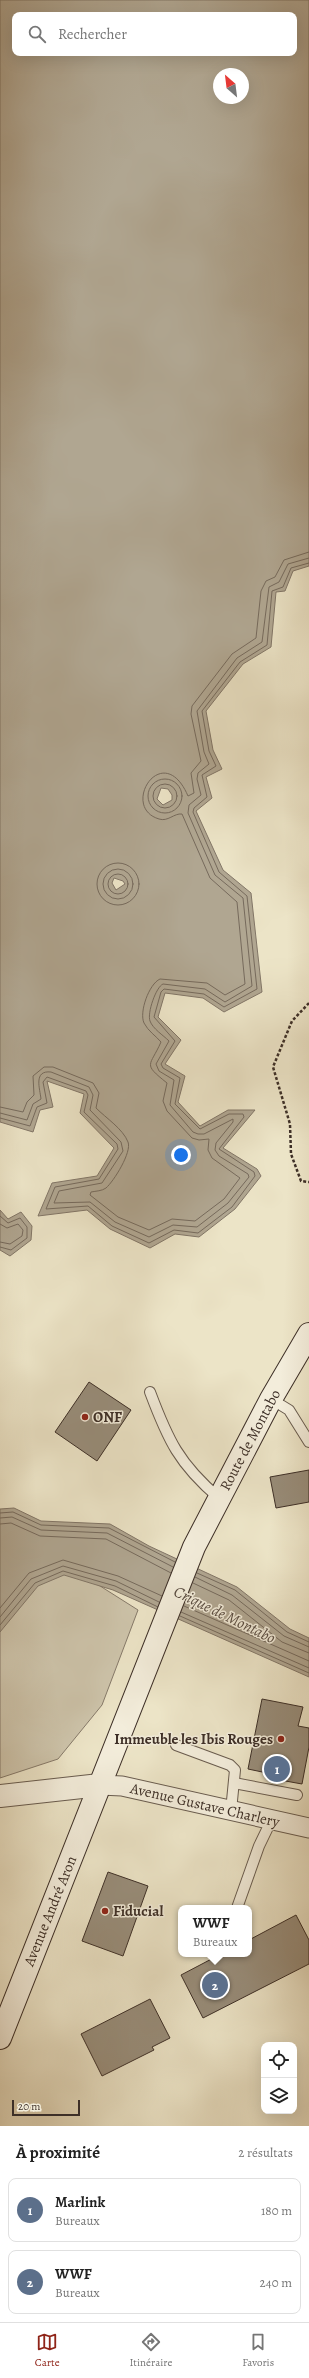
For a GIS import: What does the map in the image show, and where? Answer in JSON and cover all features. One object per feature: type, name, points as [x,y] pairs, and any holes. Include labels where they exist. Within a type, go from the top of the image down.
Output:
[{"type":"main road","name":"Route de Montabo","points":[[100,1785],[161,1627],[194,1547],[271,1399],[309,1334]]},
{"type":"main road","points":[[0,1796],[100,1785]]},
{"type":"main road","name":"Avenue André Aron","points":[[0,2038],[100,1785]]},
{"type":"street","name":"Avenue Gustave Charlery","points":[[100,1785],[122,1786],[309,1828]]},
{"type":"lane","points":[[150,1392],[176,1453],[197,1479],[219,1498]]},
{"type":"lane","points":[[271,1399],[288,1410],[309,1442]]},
{"type":"lane","points":[[176,1745],[230,1765],[235,1770],[230,1811]]},
{"type":"lane","points":[[234,1783],[297,1795]]},
{"type":"lane","points":[[238,1905],[259,1846],[272,1819]]},
{"type":"path","points":[[309,1003],[292,1021],[273,1067],[290,1124],[291,1154],[301,1181],[309,1182]]},
{"type":"shaded area","points":[[0,1556],[78,1572],[138,1610],[102,1705],[58,1759],[0,1778]]},
{"type":"water","points":[[0,0],[309,0],[309,566],[293,571],[285,591],[276,592],[271,647],[243,664],[206,711],[213,750],[222,769],[206,777],[212,798],[196,811],[223,870],[251,893],[262,992],[224,1012],[203,998],[165,993],[158,1017],[181,1040],[165,1064],[185,1076],[178,1102],[200,1126],[228,1110],[255,1110],[223,1148],[257,1169],[261,1176],[235,1209],[199,1237],[175,1234],[150,1248],[110,1229],[87,1210],[38,1216],[52,1183],[97,1176],[114,1148],[80,1113],[84,1094],[47,1081],[53,1107],[40,1110],[33,1132],[0,1122]],"holes":[[[161,788],[168,789],[172,795],[172,800],[163,805],[157,799]],[[114,878],[123,881],[125,884],[116,890],[112,883]]]},
{"type":"water","points":[[0,1210],[8,1219],[21,1212],[32,1226],[31,1240],[10,1256],[0,1250]]},
{"type":"water","name":"Crique de Montabo","points":[[14,1508],[41,1521],[110,1524],[149,1546],[237,1587],[290,1629],[309,1638],[309,1677],[113,1590],[64,1575],[38,1586],[0,1632],[0,1509]]},
{"type":"building","name":"ONF","points":[[89,1382],[131,1410],[97,1461],[55,1432]]},
{"type":"building","points":[[309,1470],[309,1502],[276,1508],[270,1477]]},
{"type":"building","name":"Immeuble les Ibis Rouges","points":[[262,1699],[303,1707],[298,1726],[309,1728],[309,1747],[302,1784],[280,1780],[281,1776],[248,1769]]},
{"type":"building","points":[[108,1872],[148,1886],[123,1956],[82,1941]]},
{"type":"building","points":[[296,1915],[309,1940],[309,1964],[203,2018],[181,1975],[215,1957],[252,1957],[252,1938]]},
{"type":"building","points":[[150,1999],[170,2038],[152,2047],[154,2050],[102,2076],[81,2034]]},
{"type":"place","name":"ONF","points":[[85,1417]]},
{"type":"place","name":"Immeuble les Ibis Rouges","points":[[281,1739]]},
{"type":"place","name":"Marlink","points":[[277,1769]]},
{"type":"place","name":"Fiducial","points":[[105,1911]]},
{"type":"place","name":"WWF","points":[[215,1985]]}]
